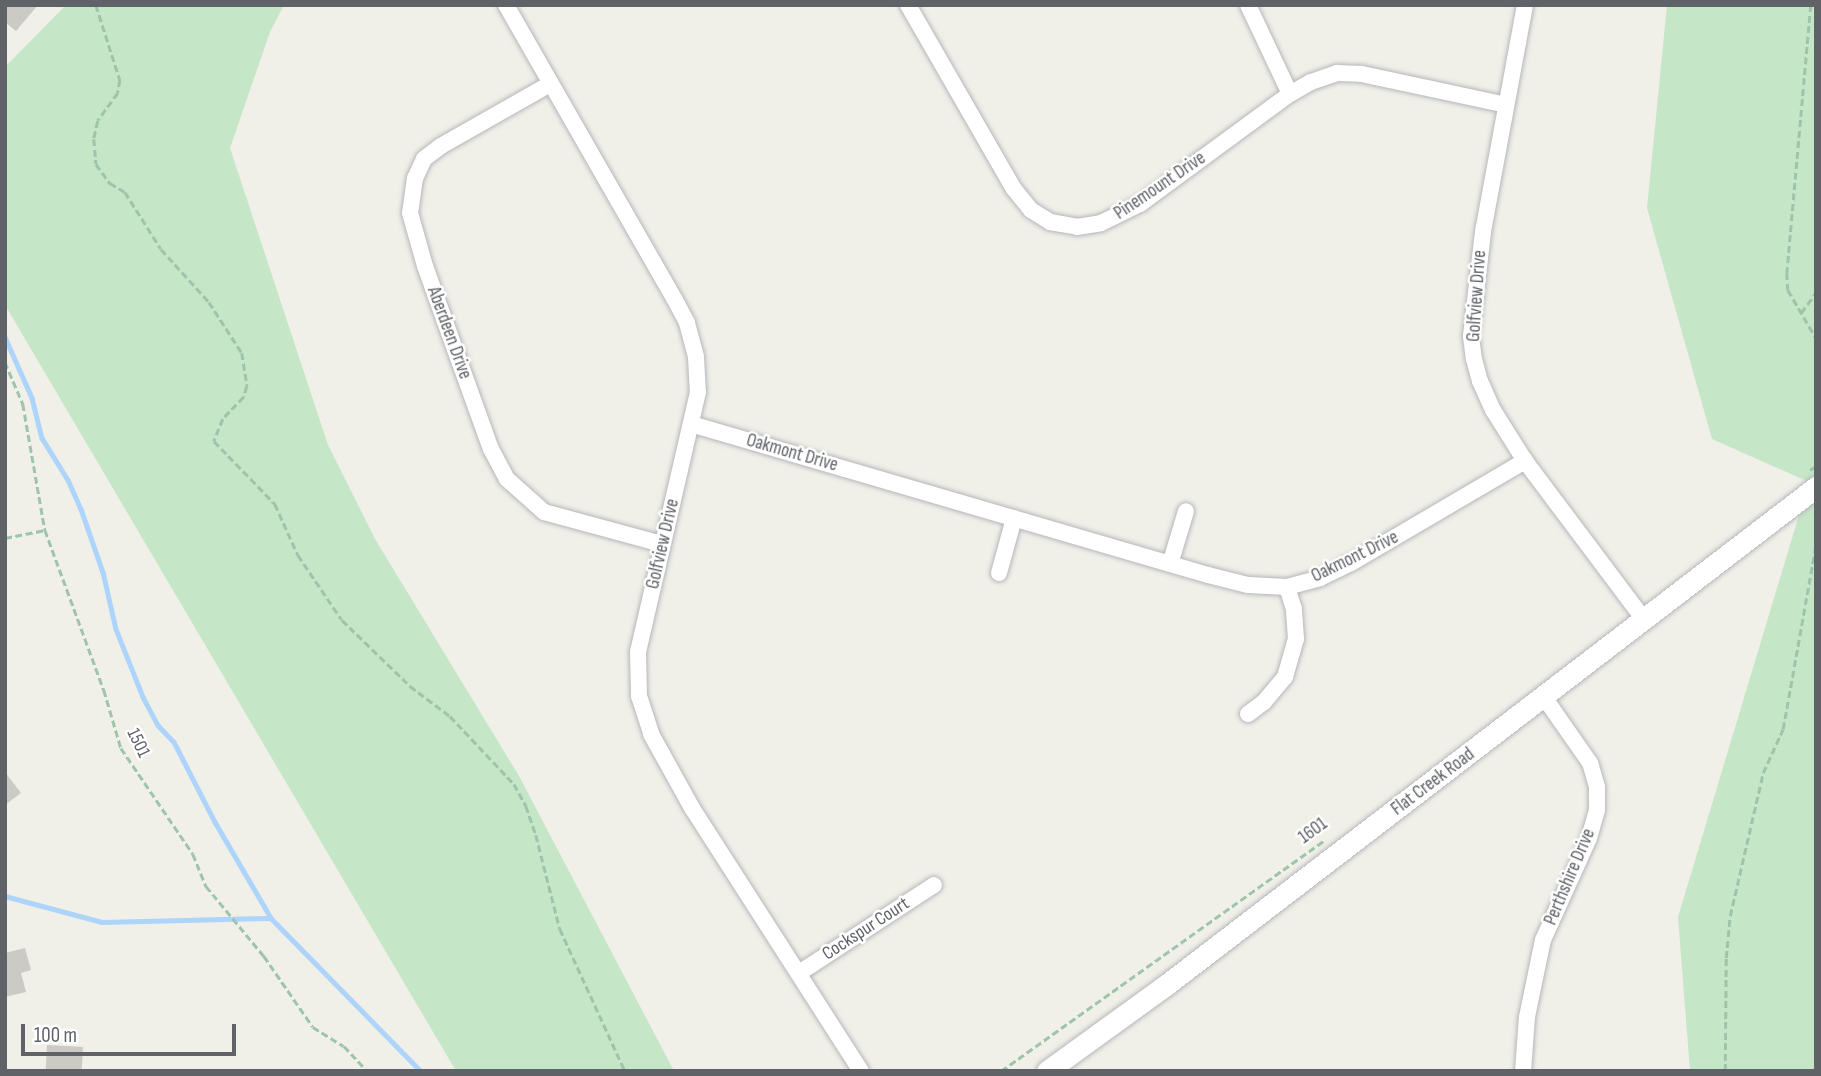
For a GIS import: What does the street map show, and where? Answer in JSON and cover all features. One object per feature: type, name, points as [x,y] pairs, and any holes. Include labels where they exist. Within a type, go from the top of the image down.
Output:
[{"type":"street","name":"Golfview Drive","points":[[506,5],[687,323],[699,378],[691,424],[638,652],[639,696],[661,754],[692,808],[861,1071]]},
{"type":"street","name":"Pinemount Drive","points":[[908,5],[1014,188],[1031,210],[1051,222],[1077,227],[1101,223],[1119,216],[1290,94],[1311,82],[1337,73],[1362,74],[1506,105]]},
{"type":"street","points":[[1248,5],[1290,94]]},
{"type":"street","name":"Golfview Drive","points":[[1525,5],[1484,221],[1471,335],[1480,380],[1493,410],[1525,461],[1645,621]]},
{"type":"street","name":"Aberdeen Drive","points":[[550,84],[441,146],[424,159],[415,177],[410,213],[425,266],[483,427],[507,479],[544,512],[662,544]]},
{"type":"street","name":"Oakmont Drive","points":[[691,424],[1248,585],[1287,587],[1320,578],[1351,563],[1525,461]]},
{"type":"street","name":"Flat Creek Road","points":[[1047,1071],[1166,985],[1816,488]]},
{"type":"street","points":[[1171,562],[1186,511]]},
{"type":"street","points":[[999,572],[1014,518]]},
{"type":"street","points":[[1248,714],[1264,702],[1285,677],[1296,639],[1294,609],[1287,587]]},
{"type":"street","name":"Perthshire Drive","points":[[1523,1071],[1527,1017],[1543,940],[1589,838],[1597,810],[1597,787],[1590,763],[1544,697]]},
{"type":"street","name":"Cockspur Court","points":[[799,973],[934,885]]},
{"type":"path","points":[[96,5],[120,80],[118,93],[98,121],[94,139],[96,164],[110,183],[125,192],[161,249],[209,302],[242,352],[247,386],[244,397],[223,419],[214,441],[275,504],[298,555],[342,620],[410,686],[450,716],[514,784],[526,806],[536,835],[560,929],[625,1071]]},
{"type":"path","points":[[1811,5],[1787,273],[1788,290],[1816,338]]},
{"type":"path","points":[[1801,313],[1816,292]]},
{"type":"path","name":"1501","points":[[5,362],[23,404],[46,530],[104,690],[121,748],[193,854],[206,886],[242,928],[313,1027],[344,1046],[367,1071]]},
{"type":"path","points":[[5,538],[46,530]]},
{"type":"path","points":[[1725,1071],[1726,958],[1730,916],[1763,773],[1783,729],[1816,543]]},
{"type":"path","name":"1601","points":[[1001,1071],[1328,837]]},
{"type":"green space","points":[[66,5],[284,5],[270,32],[230,148],[328,445],[375,539],[519,776],[674,1071],[456,1071],[5,305],[5,67]]},
{"type":"green space","points":[[1667,5],[1816,5],[1816,1071],[1690,1071],[1678,917],[1809,482],[1712,439],[1647,208]]},
{"type":"building","points":[[5,5],[38,5],[16,31],[5,22]]},
{"type":"building","points":[[5,772],[21,793],[5,805]]},
{"type":"building","points":[[25,948],[31,970],[21,973],[26,992],[5,997],[5,953]]},
{"type":"building","points":[[47,1045],[83,1047],[82,1071],[46,1071]]},
{"type":"waterway","points":[[5,337],[32,398],[42,438],[68,480],[81,509],[103,572],[116,629],[143,697],[158,725],[174,742],[215,822],[271,918],[421,1071]]},
{"type":"waterway","points":[[5,896],[102,922],[270,918]]}]
